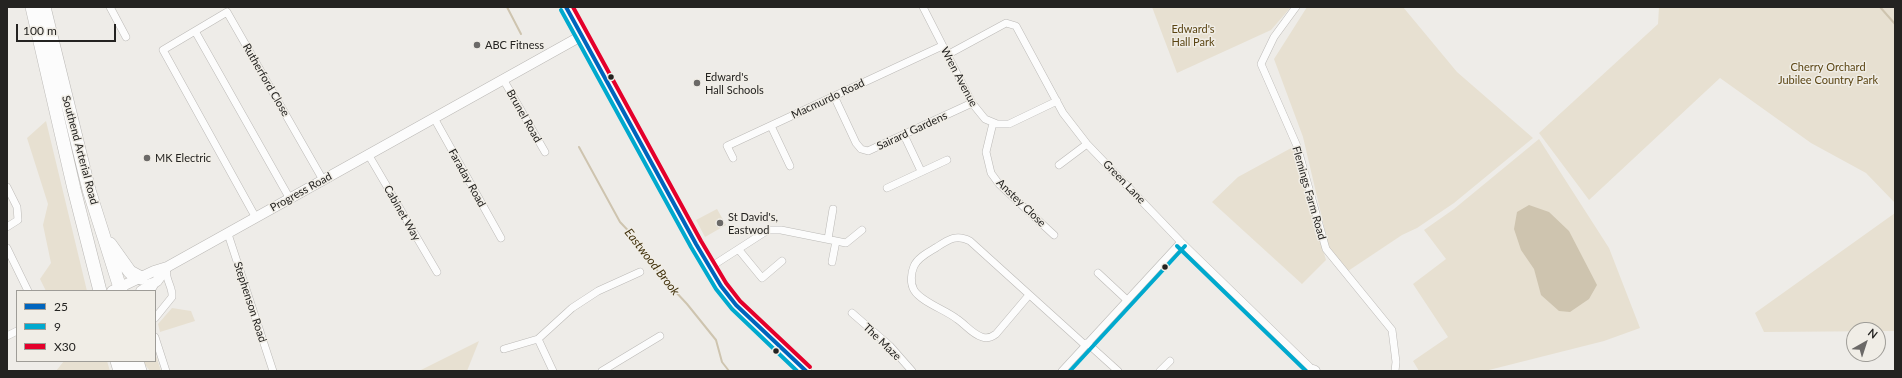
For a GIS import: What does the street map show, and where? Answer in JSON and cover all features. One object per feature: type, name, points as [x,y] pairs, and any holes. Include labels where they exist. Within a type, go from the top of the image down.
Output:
[{"type":"highway","name":"Southend Arterial Road","points":[[32,7],[72,181],[100,290]]},
{"type":"highway","name":"Southend Arterial Road","points":[[44,7],[89,190],[103,234],[116,290]]},
{"type":"highway","points":[[89,190],[88,200],[116,290]]},
{"type":"highway","points":[[103,234],[130,272],[147,285]]},
{"type":"main road","points":[[566,7],[709,268],[736,305],[806,371]]},
{"type":"street","points":[[110,7],[126,37]]},
{"type":"street","name":"Wren Avenue","points":[[923,7],[972,103],[980,115],[993,123]]},
{"type":"street","name":"Flemings Farm Road","points":[[1296,7],[1274,37],[1262,64],[1296,146],[1326,249],[1392,330],[1396,362],[1395,371]]},
{"type":"street","name":"Rutherford Close","points":[[256,218],[163,50],[227,12],[323,180]]},
{"type":"street","name":"Green Lane","points":[[947,55],[1006,23],[1013,24],[1018,29],[1069,122],[1087,144],[1181,242],[1313,371]]},
{"type":"street","points":[[195,31],[290,199]]},
{"type":"street","name":"Progress Road","points":[[147,285],[154,271],[167,267],[228,234],[582,35]]},
{"type":"street","name":"Macmurdo Road","points":[[732,158],[727,146],[942,46]]},
{"type":"street","name":"Brunel Road","points":[[503,79],[545,152]]},
{"type":"street","name":"Sairard Gardens","points":[[834,96],[856,143],[864,150],[872,150],[972,103]]},
{"type":"street","points":[[993,123],[1004,124],[1015,122],[1057,101]]},
{"type":"street","name":"Faraday Road","points":[[434,118],[501,238]]},
{"type":"street","name":"Anstey Close","points":[[993,123],[986,152],[991,173],[999,184],[1054,235]]},
{"type":"street","points":[[772,126],[790,166]]},
{"type":"street","points":[[904,135],[921,172]]},
{"type":"street","points":[[1059,164],[1087,144]]},
{"type":"street","name":"Cabinet Way","points":[[368,154],[437,272]]},
{"type":"street","points":[[887,188],[947,160]]},
{"type":"street","points":[[7,187],[17,207],[18,220],[7,227]]},
{"type":"street","points":[[828,239],[833,209]]},
{"type":"street","points":[[709,268],[768,230],[780,230],[847,242],[862,230]]},
{"type":"street","name":"Stephenson Road","points":[[228,234],[273,371]]},
{"type":"street","points":[[1029,295],[996,334],[985,338],[975,333],[958,319],[917,294],[912,284],[912,272],[914,265],[923,256],[949,239],[959,237],[970,241],[1029,295],[1118,371]]},
{"type":"street","points":[[832,262],[836,241]]},
{"type":"street","points":[[1062,371],[1181,242]]},
{"type":"street","points":[[7,248],[28,290]]},
{"type":"street","points":[[739,250],[762,278],[782,262]]},
{"type":"street","points":[[156,317],[172,297],[166,275],[167,267]]},
{"type":"street","name":"Progress Road","points":[[116,290],[147,285],[167,267]]},
{"type":"street","points":[[504,349],[538,339],[572,308],[598,291],[640,272]]},
{"type":"street","points":[[1098,273],[1127,300]]},
{"type":"street","points":[[147,285],[163,279],[169,283]]},
{"type":"street","name":"The Maze","points":[[852,313],[890,346],[912,371]]},
{"type":"street","points":[[7,336],[16,332]]},
{"type":"street","points":[[602,371],[660,336]]},
{"type":"street","points":[[538,339],[553,371]]},
{"type":"street","points":[[156,340],[166,371]]},
{"type":"street","points":[[1160,371],[1170,360]]},
{"type":"green space","name":"Edward's Hall Park","points":[[1152,7],[1291,7],[1271,30],[1177,73]]},
{"type":"green space","points":[[1307,7],[1403,7],[1457,72],[1533,138],[1454,203],[1348,271],[1329,248],[1303,137],[1274,59]]},
{"type":"green space","name":"Cherry Orchard Jubilee Country Park","points":[[1659,7],[1895,7],[1895,203],[1866,173],[1811,143],[1720,78],[1589,200],[1539,133],[1658,24]]},
{"type":"green space","points":[[46,121],[87,290],[46,290],[40,279],[51,263],[43,225],[48,204],[27,138]]},
{"type":"green space","points":[[1539,139],[1609,248],[1640,328],[1604,341],[1485,371],[1419,371],[1413,361],[1448,337],[1413,284],[1446,259],[1424,230],[1454,209]]},
{"type":"green space","points":[[1293,147],[1326,260],[1302,284],[1212,202],[1238,177]]},
{"type":"green space","points":[[717,209],[726,225],[705,237],[696,220]]},
{"type":"green space","points":[[1895,213],[1895,331],[1886,331],[1886,322],[1846,322],[1846,331],[1764,332],[1755,313]]},
{"type":"green space","points":[[172,308],[191,311],[195,321],[160,332],[158,324]]},
{"type":"green space","points":[[479,341],[467,371],[419,371]]},
{"type":"green space","points":[[156,356],[161,371],[150,371],[143,362],[156,362]]},
{"type":"green space","points":[[63,362],[107,362],[110,371],[56,371]]},
{"type":"shaded area","points":[[1529,205],[1549,212],[1569,231],[1597,285],[1589,299],[1570,312],[1559,311],[1541,295],[1534,269],[1521,250],[1514,229],[1517,212]]},
{"type":"waterway","name":"Eastwood Brook","points":[[507,7],[521,34]]},
{"type":"waterway","points":[[1880,7],[1895,24]]},
{"type":"waterway","name":"Eastwood Brook","points":[[579,147],[620,222],[637,240],[661,276],[687,304],[716,340],[722,362],[729,371]]},
{"type":"transit line","name":"25","points":[[566,7],[696,244],[721,286],[736,305],[806,371]]},
{"type":"transit line","name":"X30","points":[[573,7],[701,241],[726,283],[740,301],[810,367]]},
{"type":"transit line","name":"9","points":[[561,10],[691,247],[716,289],[732,309],[797,371]]},
{"type":"transit line","name":"9","points":[[1177,246],[1306,371]]},
{"type":"transit line","name":"9","points":[[1070,371],[1185,246]]},
{"type":"place","name":"ABC Fitness","points":[[477,45]]},
{"type":"place","name":"Edward's Hall Schools","points":[[697,83]]},
{"type":"place","name":"MK Electric","points":[[147,158]]},
{"type":"place","name":"St David's, Eastwod","points":[[720,223]]}]
